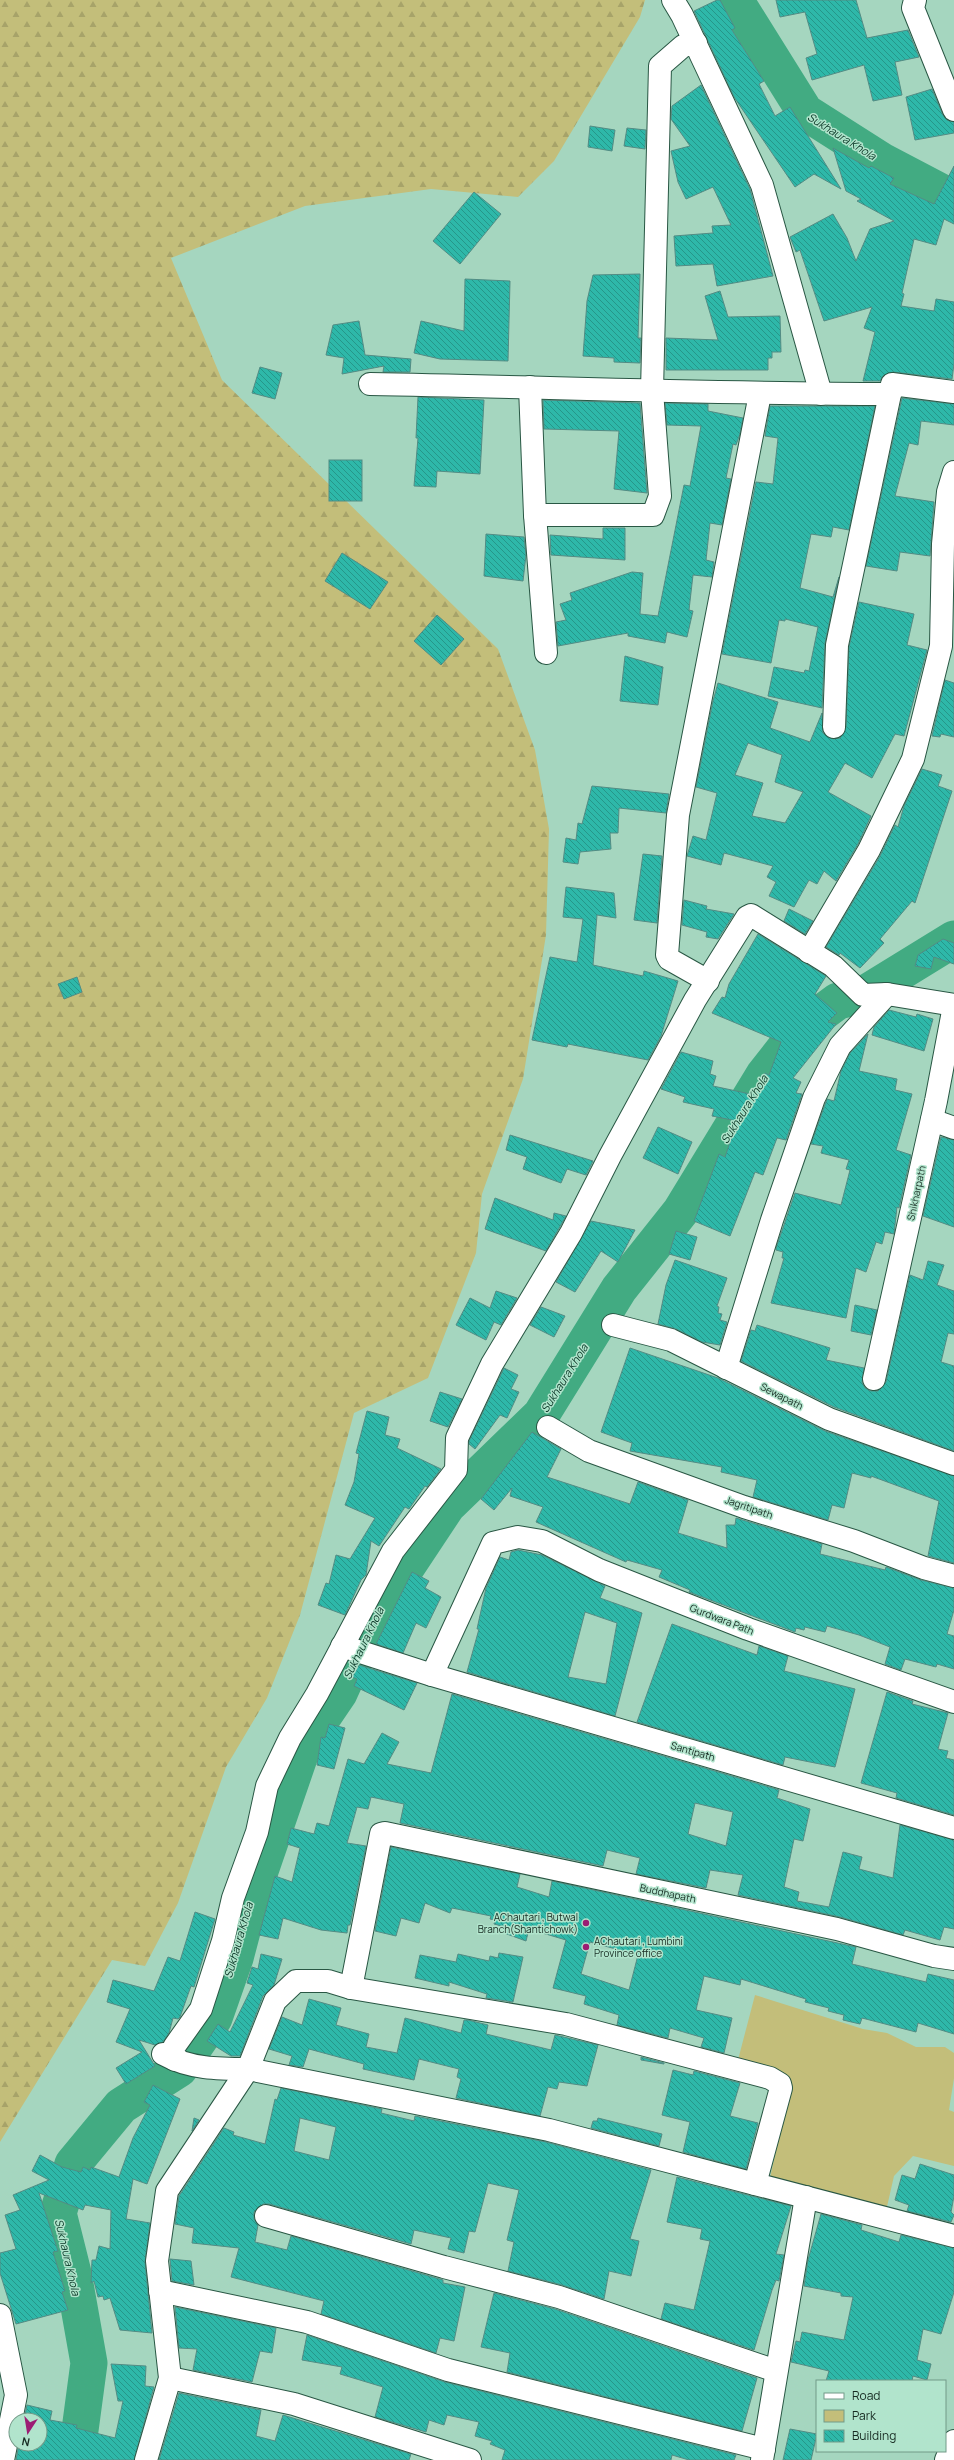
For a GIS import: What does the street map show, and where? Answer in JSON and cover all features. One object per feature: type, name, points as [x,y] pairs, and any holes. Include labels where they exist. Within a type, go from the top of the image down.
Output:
[{"type":"main road","points":[[673,0],[696,43],[762,185],[821,394]]},
{"type":"main road","points":[[915,0],[913,8],[954,110]]},
{"type":"main road","points":[[535,515],[653,515],[660,496],[652,390],[660,66],[683,46],[696,43]]},
{"type":"main road","points":[[370,384],[652,390],[760,394],[890,394]]},
{"type":"main road","points":[[834,727],[837,645],[892,384],[954,392]]},
{"type":"main road","points":[[530,387],[535,515],[546,653]]},
{"type":"main road","points":[[708,981],[669,959],[667,955],[678,815],[760,394]]},
{"type":"main road","points":[[809,952],[869,850],[913,759],[941,646],[943,544],[948,492],[954,472]]},
{"type":"main road","points":[[954,1006],[887,994],[863,995],[832,966],[750,915],[708,981],[610,1156],[571,1233],[492,1364],[457,1438],[456,1470],[393,1550],[317,1694],[290,1738],[267,1786],[257,1832],[233,1898],[223,1942],[201,2009],[169,2056],[205,2068],[248,2069],[549,2130],[954,2236]]},
{"type":"main road","points":[[726,1368],[772,1220],[814,1098],[840,1046],[887,994]]},
{"type":"main road","name":"Shikharpath","points":[[874,1378],[932,1120],[954,1006]]},
{"type":"main road","points":[[932,1120],[954,1128]]},
{"type":"main road","name":"Sewapath","points":[[613,1325],[671,1340],[828,1419],[954,1464]]},
{"type":"main road","name":"Jagritipath","points":[[548,1427],[589,1451],[744,1507],[854,1541],[924,1568],[954,1576]]},
{"type":"main road","name":"Gurdwara Path","points":[[432,1675],[493,1543],[518,1536],[542,1541],[599,1570],[748,1629],[954,1702]]},
{"type":"main road","name":"Santipath","points":[[342,1646],[432,1675],[954,1828]]},
{"type":"main road","name":"Buddhapath","points":[[351,1988],[381,1834],[389,1833],[432,1844],[837,1929],[934,1956],[954,1959]]},
{"type":"main road","points":[[146,2460],[170,2378],[157,2261],[167,2191],[248,2069],[275,2001],[296,1981],[328,1981],[351,1988],[566,2024],[775,2079],[781,2088],[755,2184]]},
{"type":"main road","points":[[160,2290],[307,2322],[448,2370],[763,2454],[806,2197]]},
{"type":"main road","points":[[266,2216],[444,2267],[559,2297],[776,2371]]},
{"type":"main road","points":[[0,2315],[16,2395],[3,2460]]},
{"type":"main road","points":[[170,2378],[294,2404],[470,2460]]},
{"type":"main road","points":[[946,2460],[954,2441]]},
{"type":"green space","points":[[0,0],[645,0],[640,17],[554,161],[518,197],[431,189],[305,206],[171,258],[222,380],[498,649],[535,750],[549,829],[546,935],[523,1079],[482,1194],[476,1253],[428,1378],[354,1413],[300,1615],[267,1698],[226,1767],[178,1903],[145,1966],[112,1960],[0,2142]]},
{"type":"green space","points":[[755,1995],[863,2029],[887,2033],[916,2047],[945,2047],[954,2053],[954,2078],[949,2110],[954,2112],[954,2166],[913,2156],[894,2176],[886,2211],[770,2178],[790,2086],[738,2060]]},
{"type":"building","points":[[720,0],[735,28],[732,30],[764,81],[759,84],[775,116],[790,107],[841,189],[814,174],[795,187],[734,97],[694,11]]},
{"type":"building","points":[[776,0],[856,0],[867,38],[908,30],[919,57],[895,62],[902,95],[873,101],[864,65],[812,80],[806,58],[817,54],[805,12],[780,17]]},
{"type":"building","points":[[701,85],[750,189],[773,276],[717,286],[713,264],[676,266],[674,236],[713,233],[712,226],[731,225],[713,187],[686,199],[678,182],[671,151],[690,146],[671,119],[672,106]]},
{"type":"building","points":[[932,89],[943,115],[947,120],[954,122],[954,133],[915,140],[906,97]]},
{"type":"building","points":[[590,126],[615,130],[612,151],[588,147]]},
{"type":"building","points":[[627,128],[646,130],[645,149],[624,146]]},
{"type":"building","points":[[833,148],[869,168],[871,166],[894,178],[890,184],[934,204],[954,166],[954,224],[944,219],[936,245],[914,239],[902,293],[904,294],[901,306],[934,311],[936,299],[954,302],[954,364],[952,379],[893,372],[883,376],[880,381],[863,381],[875,332],[864,328],[872,307],[824,321],[800,250],[796,252],[790,237],[833,214],[847,238],[856,261],[870,229],[894,221],[857,201],[861,199],[846,191]]},
{"type":"building","points":[[474,192],[501,214],[460,264],[433,241]]},
{"type":"building","points":[[640,274],[638,338],[641,338],[640,363],[614,362],[614,358],[583,356],[587,301],[593,275]]},
{"type":"building","points":[[465,279],[510,281],[508,361],[440,359],[414,353],[421,321],[464,331]]},
{"type":"building","points":[[720,291],[728,317],[780,316],[781,352],[772,352],[772,358],[768,358],[768,370],[666,370],[666,338],[718,340],[705,296]]},
{"type":"building","points":[[359,321],[365,355],[411,359],[410,372],[383,372],[384,366],[342,374],[344,358],[326,355],[333,325]]},
{"type":"building","points":[[260,367],[282,373],[275,399],[252,393]]},
{"type":"building","points":[[418,397],[484,400],[480,474],[437,471],[436,487],[414,486],[418,438],[416,438]]},
{"type":"building","points":[[902,398],[954,404],[954,425],[921,421],[918,445],[909,443],[895,496],[934,502],[930,556],[900,552],[897,571],[866,566]]},
{"type":"building","points":[[543,400],[640,403],[647,493],[614,489],[619,431],[544,429]]},
{"type":"building","points":[[665,403],[708,404],[708,411],[743,418],[736,445],[733,444],[726,478],[731,479],[722,525],[710,523],[706,560],[714,562],[712,577],[693,575],[689,610],[693,611],[687,637],[667,632],[665,643],[628,636],[628,633],[558,646],[556,622],[566,620],[560,604],[572,600],[570,593],[632,572],[643,573],[640,614],[658,616],[684,485],[690,486],[701,426],[667,425]]},
{"type":"building","points":[[770,406],[875,406],[849,530],[833,527],[831,537],[811,534],[800,588],[833,597],[839,577],[825,643],[822,708],[768,696],[774,667],[804,673],[805,670],[809,671],[818,627],[785,619],[785,621],[779,620],[771,663],[722,654],[756,482],[773,484],[778,438],[765,436]]},
{"type":"building","points":[[329,460],[362,460],[362,501],[329,501]]},
{"type":"building","points":[[603,528],[625,528],[625,560],[551,555],[550,535],[603,539]]},
{"type":"building","points":[[486,534],[524,537],[526,555],[523,581],[484,576]]},
{"type":"building","points":[[342,553],[388,582],[370,609],[325,581]]},
{"type":"building","points":[[859,602],[914,614],[907,645],[927,650],[904,736],[895,734],[872,778],[845,763],[828,792],[871,816],[858,844],[836,881],[824,871],[817,884],[809,880],[794,907],[769,896],[776,882],[767,877],[773,866],[724,853],[721,865],[687,856],[693,836],[706,840],[717,793],[696,787],[713,701],[718,683],[778,702],[770,728],[810,742],[822,713],[823,733],[833,739],[840,738],[846,727],[849,647]],"holes":[[[748,743],[782,755],[775,782],[803,792],[785,823],[752,816],[763,783],[735,775]]]},
{"type":"building","points":[[437,615],[464,639],[441,665],[414,641]]},
{"type":"building","points":[[625,656],[663,667],[658,705],[620,701]]},
{"type":"building","points":[[945,680],[954,683],[954,737],[941,734],[940,737],[932,736]]},
{"type":"building","points":[[922,769],[942,775],[938,786],[952,791],[915,903],[912,901],[880,939],[884,943],[860,968],[840,953],[839,955],[826,947],[880,856],[895,825],[898,827],[904,806]]},
{"type":"building","points":[[592,786],[669,794],[666,813],[619,808],[618,833],[610,833],[611,849],[580,852],[578,864],[563,862],[566,838],[576,840],[578,823],[582,824]]},
{"type":"building","points":[[643,854],[662,856],[657,923],[634,920]]},
{"type":"building","points":[[566,887],[614,893],[616,918],[597,915],[593,965],[643,976],[644,971],[678,981],[661,1036],[648,1060],[568,1044],[567,1047],[532,1040],[550,957],[577,962],[583,919],[563,917]]},
{"type":"building","points":[[684,900],[707,906],[706,909],[734,914],[718,939],[706,937],[707,932],[682,925]]},
{"type":"building","points":[[789,909],[813,921],[805,934],[784,921]]},
{"type":"building","points":[[758,934],[826,976],[815,994],[837,1013],[828,1022],[836,1024],[793,1078],[801,1082],[796,1093],[802,1094],[786,1140],[777,1138],[763,1175],[755,1172],[730,1236],[694,1221],[719,1154],[725,1157],[737,1121],[712,1116],[714,1109],[683,1102],[685,1097],[661,1089],[681,1052],[713,1061],[710,1074],[716,1076],[713,1086],[755,1095],[765,1073],[769,1075],[781,1042],[712,1013],[722,997],[725,998],[729,984]]},
{"type":"building","points":[[943,939],[954,943],[954,964],[934,957],[931,969],[915,966],[918,955]]},
{"type":"building","points":[[77,977],[82,992],[64,999],[58,984]]},
{"type":"building","points":[[889,1010],[916,1017],[917,1014],[933,1019],[924,1051],[872,1035],[874,1027]]},
{"type":"building","points":[[868,1034],[859,1071],[897,1079],[895,1090],[912,1094],[896,1150],[911,1155],[899,1208],[897,1207],[894,1234],[885,1232],[882,1244],[876,1242],[866,1272],[856,1268],[846,1318],[771,1303],[784,1258],[782,1258],[783,1252],[776,1250],[776,1248],[795,1193],[841,1205],[850,1170],[846,1169],[849,1160],[821,1153],[823,1146],[811,1144],[827,1099],[834,1101],[841,1071],[850,1053]]},
{"type":"building","points":[[658,1127],[692,1142],[678,1174],[643,1158]]},
{"type":"building","points":[[510,1135],[593,1161],[586,1175],[567,1169],[561,1183],[523,1169],[527,1157],[506,1150]]},
{"type":"building","points":[[941,1137],[954,1140],[954,1227],[923,1216]]},
{"type":"building","points":[[495,1198],[553,1220],[554,1213],[566,1216],[546,1251],[485,1229]]},
{"type":"building","points":[[591,1221],[635,1230],[618,1262],[601,1251],[575,1292],[556,1282]]},
{"type":"building","points":[[676,1231],[697,1237],[690,1260],[669,1254]]},
{"type":"building","points":[[675,1260],[727,1278],[717,1306],[719,1307],[718,1313],[722,1314],[720,1320],[727,1322],[720,1345],[702,1342],[676,1329],[658,1324],[666,1285]]},
{"type":"building","points":[[928,1261],[944,1265],[937,1285],[954,1291],[954,1334],[948,1333],[941,1362],[954,1366],[954,1451],[834,1407],[741,1361],[751,1330],[755,1331],[757,1325],[830,1348],[826,1360],[864,1368],[862,1382],[865,1388],[871,1391],[878,1391],[886,1382],[910,1275],[923,1280]]},
{"type":"building","points":[[496,1291],[517,1298],[501,1325],[494,1322],[486,1340],[456,1325],[470,1298],[490,1308]]},
{"type":"building","points":[[855,1305],[877,1310],[871,1335],[851,1331]]},
{"type":"building","points":[[541,1307],[565,1316],[554,1337],[530,1325]]},
{"type":"building","points":[[630,1348],[718,1378],[825,1431],[954,1476],[954,1563],[928,1556],[939,1501],[871,1476],[871,1478],[852,1473],[844,1508],[832,1505],[828,1520],[753,1497],[757,1480],[721,1472],[722,1467],[630,1451],[632,1443],[601,1432]]},
{"type":"building","points":[[504,1368],[518,1375],[511,1389],[519,1392],[507,1418],[500,1415],[475,1449],[469,1444],[469,1441]]},
{"type":"building","points":[[440,1392],[462,1399],[448,1427],[430,1421]]},
{"type":"building","points":[[367,1411],[389,1417],[385,1435],[400,1439],[397,1448],[441,1469],[427,1487],[425,1486],[409,1509],[405,1507],[379,1546],[371,1541],[366,1575],[361,1580],[345,1615],[318,1605],[326,1583],[329,1584],[336,1555],[350,1559],[375,1518],[345,1505],[354,1482],[359,1454],[356,1453]]},
{"type":"building","points":[[532,1432],[561,1449],[547,1477],[630,1504],[638,1482],[688,1500],[678,1533],[727,1548],[726,1525],[735,1525],[736,1518],[822,1544],[820,1554],[885,1570],[886,1567],[921,1580],[954,1588],[954,1610],[947,1634],[954,1636],[954,1669],[937,1664],[936,1667],[905,1659],[901,1670],[885,1664],[890,1647],[859,1635],[827,1626],[825,1632],[805,1627],[804,1630],[796,1628],[795,1632],[689,1592],[690,1590],[659,1577],[662,1570],[627,1560],[626,1562],[536,1522],[543,1507],[510,1496],[512,1488],[494,1510],[481,1499]]},
{"type":"building","points":[[518,1550],[542,1555],[605,1586],[600,1598],[642,1613],[615,1716],[467,1672],[479,1629],[477,1629],[486,1588],[500,1557],[509,1560],[511,1552]],"holes":[[[585,1612],[617,1623],[606,1684],[568,1677]]]},
{"type":"building","points":[[412,1572],[429,1581],[425,1588],[441,1597],[426,1628],[416,1623],[403,1653],[376,1644]]},
{"type":"building","points":[[672,1624],[757,1655],[759,1646],[788,1656],[784,1671],[855,1689],[835,1767],[785,1757],[783,1765],[637,1722]]},
{"type":"building","points":[[359,1665],[417,1683],[404,1710],[354,1686],[357,1679],[352,1677]]},
{"type":"building","points":[[887,1692],[913,1701],[912,1704],[948,1713],[938,1749],[948,1751],[946,1758],[954,1760],[954,1815],[896,1798],[897,1793],[861,1783]]},
{"type":"building","points":[[452,1694],[779,1790],[777,1798],[810,1809],[803,1841],[794,1839],[784,1887],[799,1892],[797,1901],[829,1907],[843,1852],[862,1857],[859,1869],[893,1878],[900,1825],[954,1840],[954,1929],[944,1927],[940,1940],[905,1930],[903,1935],[840,1917],[738,1895],[743,1875],[710,1870],[706,1888],[636,1874],[640,1858],[607,1850],[603,1866],[400,1823],[404,1804],[371,1797],[368,1809],[357,1807],[347,1843],[366,1846],[350,1925],[348,1925],[347,1933],[321,1930],[283,1918],[278,1939],[259,1935],[275,1876],[292,1882],[300,1848],[287,1844],[291,1828],[314,1834],[317,1823],[329,1826],[348,1759],[364,1764],[382,1733],[399,1742],[387,1764],[431,1773]],"holes":[[[695,1803],[733,1812],[726,1846],[688,1834]]]},
{"type":"building","points":[[329,1724],[345,1728],[334,1769],[317,1765],[321,1737],[325,1738]]},
{"type":"building","points":[[391,1847],[520,1874],[517,1887],[549,1897],[552,1881],[856,1947],[852,1964],[926,1982],[928,1974],[954,1980],[954,2034],[918,2023],[916,2032],[862,2018],[860,2024],[843,2020],[844,2015],[828,2011],[829,2008],[805,2002],[806,1999],[741,1979],[740,1985],[704,1976],[696,2010],[732,2018],[724,2053],[701,2047],[704,2038],[670,2028],[668,2038],[617,2025],[619,2015],[584,2004],[586,1996],[553,1988],[566,1940],[529,1929],[526,1941],[504,1933],[505,1927],[494,1924],[495,1920],[490,1919],[491,1916],[452,1908],[450,1913],[425,1903],[419,1923],[401,1918],[396,1936],[375,1931]],"holes":[[[590,1942],[638,1955],[629,1990],[581,1974]]]},
{"type":"building","points":[[195,1912],[215,1919],[194,1987],[191,1986],[180,2017],[178,2019],[173,2018],[169,2033],[163,2042],[155,2045],[139,2040],[155,2066],[126,2084],[116,2068],[142,2052],[116,2042],[130,2009],[107,2002],[113,1980],[154,1991],[168,1957],[180,1961]]},
{"type":"building","points":[[499,1953],[523,1957],[513,2002],[486,1998],[487,1994],[449,1982],[449,1986],[415,1978],[420,1955],[456,1962],[458,1954],[489,1961],[490,1956],[498,1958]]},
{"type":"building","points":[[261,1954],[282,1959],[274,1985],[263,1996],[240,2056],[231,2056],[207,2041],[218,2024],[230,2032],[253,1985],[247,1983],[252,1967],[258,1969]]},
{"type":"building","points":[[309,1999],[341,2008],[336,2025],[369,2034],[366,2047],[397,2053],[405,2018],[461,2033],[464,2020],[468,2020],[488,2025],[486,2034],[551,2050],[555,2035],[598,2045],[587,2086],[559,2082],[557,2089],[548,2087],[540,2116],[456,2098],[461,2079],[457,2077],[459,2069],[419,2059],[414,2080],[363,2069],[364,2064],[309,2049],[303,2067],[289,2065],[292,2056],[269,2049],[282,2017],[302,2025]]},
{"type":"building","points":[[641,2057],[664,2063],[664,2064],[641,2060]]},
{"type":"building","points":[[673,2070],[693,2075],[694,2071],[740,2083],[730,2116],[758,2123],[746,2169],[683,2152],[690,2122],[662,2115]]},
{"type":"building","points":[[153,2085],[180,2099],[147,2184],[133,2179],[126,2219],[150,2223],[145,2262],[152,2333],[120,2330],[110,2298],[104,2300],[103,2296],[98,2297],[94,2281],[91,2283],[92,2260],[96,2260],[99,2246],[110,2249],[111,2210],[85,2205],[83,2210],[39,2193],[58,2251],[53,2252],[65,2291],[62,2292],[68,2310],[16,2324],[0,2273],[0,2253],[16,2249],[5,2215],[20,2210],[13,2195],[49,2180],[32,2171],[40,2155],[62,2167],[81,2172],[83,2167],[90,2170],[91,2167],[119,2177],[133,2138],[150,2105],[144,2102]]},
{"type":"building","points":[[281,2088],[382,2109],[381,2113],[414,2121],[415,2116],[546,2142],[651,2170],[630,2239],[639,2241],[631,2276],[609,2271],[604,2299],[562,2285],[508,2271],[514,2242],[507,2240],[519,2190],[488,2183],[475,2232],[469,2231],[464,2253],[448,2249],[451,2238],[414,2230],[411,2244],[269,2204],[263,2204],[254,2212],[254,2219],[258,2225],[255,2242],[287,2250],[291,2236],[443,2280],[443,2283],[465,2287],[454,2341],[440,2338],[436,2353],[321,2314],[324,2301],[231,2277],[239,2248],[192,2243],[194,2228],[175,2224],[179,2196],[224,2128],[234,2132],[233,2135],[265,2144],[275,2099],[277,2100]],"holes":[[[300,2118],[336,2127],[329,2160],[294,2151]]]},
{"type":"building","points":[[194,2118],[199,2120],[192,2131]]},
{"type":"building","points":[[598,2118],[662,2134],[659,2146],[591,2128],[593,2121],[597,2121]]},
{"type":"building","points":[[920,2164],[954,2175],[954,2196],[951,2212],[954,2215],[951,2222],[907,2211],[909,2205],[895,2200],[902,2175],[915,2179]]},
{"type":"building","points":[[677,2177],[791,2206],[776,2254],[784,2255],[779,2281],[776,2280],[772,2290],[754,2350],[661,2319],[665,2303],[694,2310],[710,2241],[700,2239],[702,2229],[667,2222]]},
{"type":"building","points":[[821,2214],[862,2225],[861,2230],[899,2242],[901,2235],[954,2248],[954,2292],[941,2334],[923,2329],[917,2360],[931,2364],[927,2380],[913,2376],[912,2380],[826,2380],[829,2371],[791,2362],[796,2341],[800,2342],[802,2332],[844,2340],[853,2297],[841,2296],[841,2293],[804,2286],[808,2260]]},
{"type":"building","points":[[170,2259],[191,2261],[194,2285],[172,2281]]},
{"type":"building","points":[[494,2293],[555,2309],[757,2378],[742,2431],[507,2372],[510,2353],[481,2347]]},
{"type":"building","points":[[175,2307],[276,2328],[272,2353],[260,2351],[252,2382],[193,2370],[197,2349],[179,2348]]},
{"type":"building","points":[[307,2335],[445,2382],[736,2455],[734,2460],[689,2460],[672,2455],[671,2460],[502,2460],[505,2450],[490,2444],[492,2441],[475,2436],[479,2422],[447,2415],[444,2425],[429,2420],[426,2432],[375,2417],[383,2387],[340,2374],[342,2367],[302,2360]]},
{"type":"building","points":[[111,2364],[146,2366],[145,2386],[154,2387],[134,2460],[16,2460],[18,2452],[48,2452],[48,2412],[26,2412],[27,2405],[52,2411],[50,2420],[77,2425],[76,2428],[115,2438],[123,2401],[118,2401]]},
{"type":"building","points":[[179,2393],[261,2410],[256,2436],[275,2441],[283,2415],[411,2454],[409,2460],[159,2460]]},
{"type":"building","points":[[790,2429],[816,2434],[811,2460],[783,2460]]},
{"type":"waterway","name":"Sukhaura Khola","points":[[735,0],[805,112],[882,161],[954,199]]},
{"type":"waterway","name":"Sukhaura Khola","points":[[76,2460],[89,2363],[73,2273],[58,2213],[73,2164],[121,2106],[179,2069],[214,2018],[235,1958],[251,1897],[303,1746],[339,1693],[374,1616],[447,1506],[541,1415],[619,1289],[681,1211],[764,1075],[800,1029],[838,1001],[863,995],[954,939]]},
{"type":"place","name":"AChautari , Butwal Branch(Shantichowk)","points":[[586,1923]]},
{"type":"place","name":"AChautari , Lumbini Province office","points":[[586,1947]]}]
